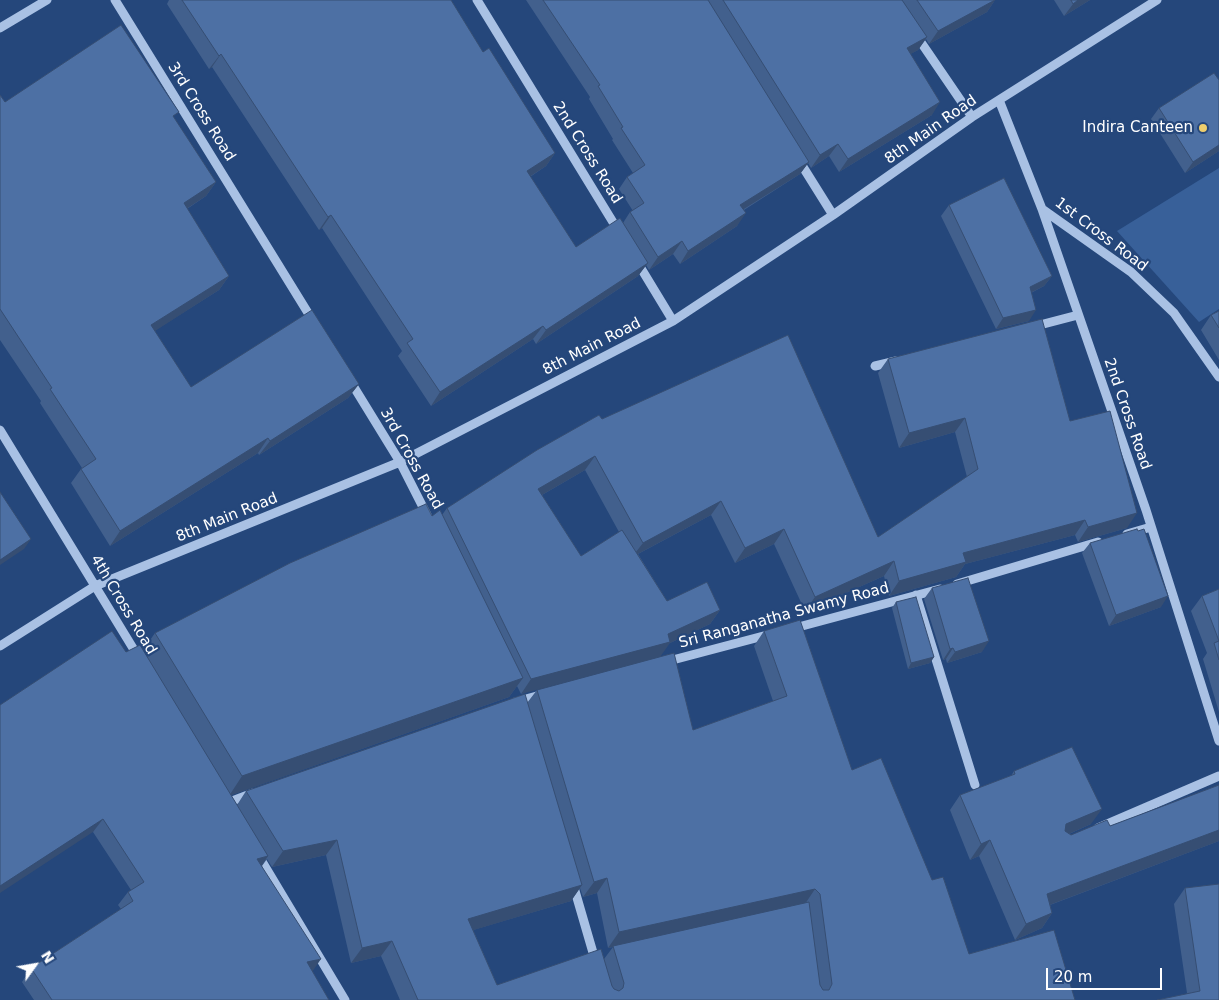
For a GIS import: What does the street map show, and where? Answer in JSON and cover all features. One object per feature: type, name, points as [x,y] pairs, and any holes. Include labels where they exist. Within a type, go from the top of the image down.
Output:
[{"type":"street","points":[[0,28],[47,0]]},
{"type":"street","name":"3rd Cross Road","points":[[115,0],[317,328]]},
{"type":"street","name":"2nd Cross Road","points":[[477,0],[622,236]]},
{"type":"street","name":"8th Main Road","points":[[0,646],[96,586],[400,462],[673,321],[833,215],[972,117],[1157,0]]},
{"type":"street","points":[[908,23],[972,117]]},
{"type":"street","name":"2nd Cross Road","points":[[999,100],[1042,209],[1151,527],[1219,741]]},
{"type":"street","points":[[792,149],[833,215]]},
{"type":"street","name":"1st Cross Road","points":[[1042,209],[1138,279],[1174,313],[1219,377]]},
{"type":"street","points":[[632,253],[673,321]]},
{"type":"street","points":[[1023,329],[1078,315]]},
{"type":"street","points":[[874,366],[902,360]]},
{"type":"street","name":"3rd Cross Road","points":[[343,370],[400,462],[431,524]]},
{"type":"street","name":"4th Cross Road","points":[[0,430],[146,669]]},
{"type":"street","points":[[1114,538],[1151,527]]},
{"type":"street","name":"Sri Ranganatha Swamy Road","points":[[660,663],[916,595],[1104,541]]},
{"type":"street","points":[[916,595],[975,785]]},
{"type":"street","points":[[508,704],[515,696],[556,691]]},
{"type":"street","points":[[515,696],[520,710]]},
{"type":"street","points":[[1087,833],[1219,776]]},
{"type":"street","points":[[227,802],[262,790]]},
{"type":"street","points":[[251,844],[345,1000]]},
{"type":"street","points":[[569,871],[599,956],[600,974]]},
{"type":"shaded area","points":[[1219,168],[1219,309],[1199,322],[1117,231]]},
{"type":"building","points":[[182,0],[451,0],[483,52],[489,48],[555,153],[527,171],[576,247],[620,218],[648,263],[546,330],[543,326],[440,392],[407,343],[413,339],[331,215],[328,217],[221,54],[219,56]]},
{"type":"building","points":[[543,0],[708,0],[809,162],[740,205],[746,213],[688,251],[682,241],[658,257],[630,212],[644,203],[627,177],[645,165],[621,128],[623,127],[598,86],[600,85]]},
{"type":"building","points":[[723,0],[902,0],[927,37],[907,48],[940,102],[848,159],[838,144],[820,155]]},
{"type":"building","points":[[917,0],[995,0],[938,31]]},
{"type":"building","points":[[121,25],[179,112],[173,116],[216,182],[184,203],[229,276],[151,325],[191,387],[312,310],[359,384],[270,441],[268,438],[120,531],[81,469],[96,459],[0,309],[0,95],[5,102]]},
{"type":"building","points":[[1214,73],[1219,80],[1219,145],[1193,162],[1159,108]]},
{"type":"building","points":[[1004,178],[1052,276],[1030,287],[1036,310],[1003,318],[949,205]]},
{"type":"building","points":[[1219,311],[1219,328],[1211,315]]},
{"type":"building","points":[[1042,319],[1070,421],[1110,411],[1137,513],[1088,527],[1085,520],[963,553],[966,562],[899,581],[894,561],[815,597],[784,529],[745,548],[721,501],[643,543],[595,456],[538,489],[581,556],[622,530],[667,601],[707,582],[720,610],[668,634],[670,642],[531,679],[447,508],[537,450],[599,415],[602,419],[788,335],[878,537],[978,469],[965,418],[909,433],[888,359]]},
{"type":"building","points":[[0,492],[31,539],[0,560]]},
{"type":"building","points":[[426,504],[432,516],[440,510],[523,678],[242,776],[155,633],[290,563]]},
{"type":"building","points":[[1137,529],[1138,531],[1144,529],[1168,596],[1116,615],[1090,543]]},
{"type":"building","points":[[968,578],[989,641],[955,652],[953,648],[950,649],[932,588]]},
{"type":"building","points":[[1219,589],[1219,641],[1202,596]]},
{"type":"building","points":[[916,597],[934,657],[911,663],[896,602]]},
{"type":"building","points":[[800,620],[852,770],[881,758],[932,880],[943,877],[969,954],[1054,930],[1075,1000],[418,1000],[392,941],[362,948],[337,840],[283,851],[246,791],[525,694],[582,885],[468,919],[497,985],[601,949],[612,986],[619,991],[623,988],[624,983],[613,946],[809,902],[820,985],[823,990],[829,990],[832,984],[820,894],[815,889],[619,932],[607,878],[594,882],[537,690],[674,653],[693,730],[787,696],[764,631]]},
{"type":"building","points":[[112,631],[126,652],[140,645],[268,856],[257,859],[321,959],[307,962],[329,1000],[52,1000],[31,968],[133,901],[128,892],[144,882],[103,819],[0,886],[0,705]]},
{"type":"building","points":[[1219,641],[1219,660],[1214,643]]},
{"type":"building","points":[[1072,747],[1102,809],[1066,824],[1065,831],[1071,835],[1107,820],[1110,826],[1219,785],[1219,830],[1047,894],[1052,913],[1026,924],[990,840],[981,844],[960,795],[1015,774],[1014,771]]},
{"type":"building","points":[[1219,884],[1219,1000],[1157,1000],[1200,991],[1185,888]]},
{"type":"place","name":"Indira Canteen","points":[[1203,128]]}]
